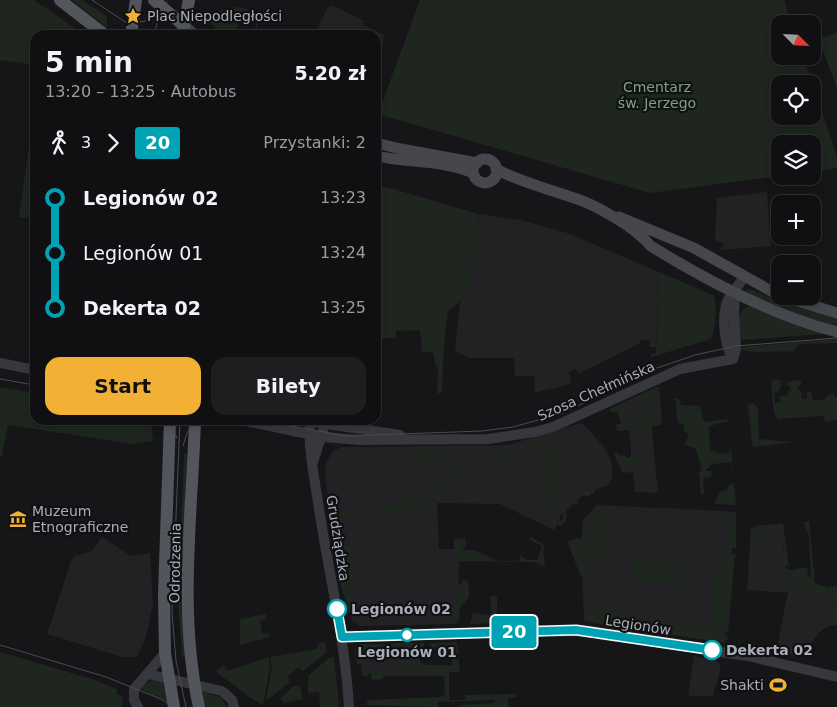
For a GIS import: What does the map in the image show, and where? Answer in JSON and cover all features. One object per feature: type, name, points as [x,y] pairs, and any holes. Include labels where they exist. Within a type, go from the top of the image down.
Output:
[{"type":"main road","points":[[60,0],[99,30]]},
{"type":"main road","points":[[132,30],[136,0]]},
{"type":"main road","points":[[183,30],[189,0]]},
{"type":"main road","points":[[134,16],[142,7],[155,1],[183,30]]},
{"type":"main road","points":[[381,144],[475,168]]},
{"type":"main road","points":[[381,157],[409,162],[475,168],[483,160],[490,161],[495,174]]},
{"type":"main road","points":[[475,168],[481,182],[487,183],[495,174]]},
{"type":"main road","points":[[495,174],[517,176],[524,182],[581,200],[612,216],[640,236],[651,247],[735,292],[796,320],[837,332]]},
{"type":"main road","points":[[612,216],[628,218],[682,243],[771,291]]},
{"type":"main road","points":[[811,305],[837,313]]},
{"type":"main road","name":"Odrodzenia","points":[[170,425],[164,587],[166,654],[174,707]]},
{"type":"main road","name":"Odrodzenia","points":[[195,425],[189,606],[190,651],[194,686],[199,707]]},
{"type":"street","points":[[735,292],[744,277]]},
{"type":"street","name":"Szosa Chełmińska","points":[[265,425],[343,440],[438,441],[488,439],[545,429],[680,369],[733,359],[728,348],[725,320],[727,302],[735,292]]},
{"type":"street","points":[[0,364],[30,369]]},
{"type":"street","name":"Grudziądzka","points":[[306,425],[326,561],[342,637],[349,707]]},
{"type":"street","name":"Szosa Chełmińska","points":[[321,425],[438,441]]},
{"type":"street","name":"Grudziądzka","points":[[313,462],[325,426]]},
{"type":"street","name":"Legionów","points":[[342,637],[576,630],[748,656],[837,676]]},
{"type":"street","points":[[138,707],[134,700],[134,689],[139,681],[166,654]]},
{"type":"street","points":[[148,674],[170,681],[222,691],[237,706]]},
{"type":"shaded area","points":[[333,5],[364,21],[362,24],[374,30],[316,30],[328,7]]},
{"type":"shaded area","points":[[381,34],[384,35],[381,53]]},
{"type":"shaded area","points":[[767,192],[771,246],[721,250],[724,244],[715,240],[717,198]]},
{"type":"shaded area","points":[[479,214],[521,220],[567,233],[659,272],[656,347],[650,347],[650,341],[640,340],[640,343],[578,374],[576,369],[569,372],[571,384],[534,393],[535,376],[515,376],[514,358],[470,358],[455,351],[460,301]]},
{"type":"shaded area","points":[[659,386],[661,408],[650,411],[658,493],[635,492],[626,401]]},
{"type":"shaded area","points":[[582,423],[605,448],[612,464],[612,477],[608,485],[587,492],[562,514],[554,530],[500,504],[437,503],[439,549],[454,549],[454,556],[459,561],[457,624],[360,626],[352,620],[337,572],[332,539],[325,473],[327,461],[333,451],[342,447],[507,445]]},
{"type":"shaded area","points":[[597,505],[735,512],[725,643],[584,621],[581,544],[583,520]]},
{"type":"shaded area","points":[[783,524],[784,570],[791,573],[792,578],[837,597],[837,600],[800,657],[776,652],[788,593],[747,590],[753,526]]},
{"type":"shaded area","points":[[102,537],[131,556],[150,553],[153,605],[145,640],[137,657],[122,657],[47,634],[71,561],[75,556],[91,552]]},
{"type":"shaded area","points":[[411,643],[412,672],[362,672],[360,645]]},
{"type":"shaded area","points":[[694,656],[716,660],[721,666],[713,696],[688,696]]},
{"type":"green space","points":[[0,0],[34,0],[78,30],[30,30],[30,64],[0,60]]},
{"type":"green space","points":[[72,0],[82,0],[107,16],[107,28]]},
{"type":"green space","name":"Cmentarz św. Jerzego","points":[[420,0],[784,0],[789,15],[771,15],[771,65],[806,65],[809,75],[771,75],[771,125],[821,125],[821,109],[837,156],[837,168],[821,171],[821,135],[771,135],[771,177],[650,193],[381,115],[381,106]]},
{"type":"green space","points":[[236,7],[247,9],[258,15],[257,29],[255,29],[257,19],[239,17],[237,30],[218,30],[204,17],[224,9]]},
{"type":"green space","points":[[837,32],[837,89],[821,45],[821,38]]},
{"type":"green space","points":[[30,138],[30,190],[28,202],[30,202],[30,215],[24,218],[19,217]]},
{"type":"green space","points":[[381,185],[479,214],[476,228],[481,229],[474,263],[470,262],[473,242],[468,271],[472,273],[467,297],[463,296],[448,311],[444,343],[442,392],[437,394],[438,367],[436,367],[433,352],[422,352],[420,330],[396,331],[396,338],[381,338]]},
{"type":"green space","points":[[659,272],[713,295],[715,298],[716,317],[714,331],[710,339],[652,357],[650,354],[656,353]]},
{"type":"green space","points":[[746,290],[753,290],[771,298],[771,304],[745,292]]},
{"type":"green space","points":[[773,305],[787,305],[837,317],[837,328],[791,313]]},
{"type":"green space","points":[[749,306],[824,334],[739,340],[739,316]]},
{"type":"green space","points":[[837,339],[837,343],[799,344],[793,352],[752,352],[742,350],[741,347]]},
{"type":"green space","points":[[778,380],[783,382],[778,384],[782,384],[779,391],[774,392],[775,403],[780,402],[780,396],[787,395],[788,391],[791,390],[786,382],[801,380],[801,385],[797,388],[801,392],[802,399],[807,399],[807,392],[813,392],[811,393],[813,400],[825,400],[825,397],[834,393],[834,397],[837,397],[837,420],[825,422],[824,416],[778,419],[774,413],[771,381]]},
{"type":"green space","points":[[0,387],[30,392],[30,425],[151,425],[153,441],[133,444],[8,425],[2,456],[0,456]]},
{"type":"green space","points":[[650,390],[653,408],[661,408],[662,421],[660,425],[652,426],[652,433],[638,434],[636,421],[650,418],[648,402],[643,401],[642,398],[642,401],[637,402],[636,399],[633,403],[629,403],[629,400]]},
{"type":"green space","points":[[675,398],[681,400],[680,405],[700,406],[704,422],[728,419],[729,421],[709,426],[710,451],[715,451],[716,454],[730,453],[731,443],[733,477],[731,462],[713,464],[705,471],[711,471],[712,477],[703,478],[704,495],[701,494],[699,472],[702,471],[696,449],[685,445],[689,435],[684,431],[684,425],[678,423]]},
{"type":"green space","points":[[626,401],[631,430],[617,431],[616,425],[621,423],[617,411],[611,413],[610,409]]},
{"type":"green space","points":[[753,403],[758,408],[759,439],[792,442],[755,447],[752,445],[748,404]]},
{"type":"green space","points":[[531,442],[559,447],[557,482],[567,517],[563,525],[558,525],[558,521],[563,520],[563,512],[559,512],[547,460],[531,446]]},
{"type":"green space","points":[[494,447],[501,447],[512,457],[512,463],[504,472],[498,471],[499,466],[503,465],[503,458],[496,457]]},
{"type":"green space","points":[[411,448],[435,448],[440,452],[455,453],[452,460],[455,462],[457,470],[449,479],[448,472],[451,472],[447,461],[442,461],[441,457],[437,456],[431,461],[435,467],[436,478],[442,484],[439,489],[448,497],[452,493],[454,495],[450,501],[450,498],[436,495],[434,479],[428,479],[425,475],[430,468]]},
{"type":"green space","points":[[617,452],[622,457],[624,454],[627,458],[631,457],[631,454],[643,453],[644,463],[632,463],[633,472],[623,473],[614,454]]},
{"type":"green space","points":[[184,454],[187,454],[181,603],[185,655],[182,656],[178,603]]},
{"type":"green space","points":[[605,463],[609,470],[608,478],[595,486],[595,492],[587,497],[582,494],[575,500],[579,504],[573,503],[572,493],[591,491],[607,468],[603,465]]},
{"type":"green space","points":[[546,465],[557,502],[548,502],[548,486],[544,483],[529,499],[544,478],[539,473]]},
{"type":"green space","points":[[734,483],[736,505],[714,504],[720,492],[727,490],[728,486]]},
{"type":"green space","points":[[400,500],[423,501],[433,509],[331,517],[331,522],[329,522],[328,513],[330,512],[374,510],[375,505]]},
{"type":"green space","points":[[639,506],[736,512],[736,548],[729,548],[729,545],[725,544],[727,524],[735,522],[734,518],[717,516],[717,512]]},
{"type":"green space","points":[[596,511],[606,512],[602,560],[588,560],[587,576],[580,575],[568,542],[578,538],[582,541],[583,555],[586,523]]},
{"type":"green space","points":[[809,521],[815,583],[828,588],[832,585],[832,587],[837,586],[837,626],[831,626],[821,631],[803,657],[801,654],[836,602],[796,585],[781,625],[792,577],[790,573],[784,570],[784,565],[781,565],[784,548],[781,531],[752,527],[783,523],[789,567],[786,566],[785,568],[791,570],[807,567],[808,576],[811,578],[809,536],[803,522]]},
{"type":"green space","points":[[751,529],[758,531],[754,575],[748,575]]},
{"type":"green space","points":[[530,537],[545,545],[543,551],[545,567],[535,562],[459,561],[454,556],[454,539],[465,538],[466,547],[461,550],[473,550],[482,554],[481,557],[483,554],[498,561],[518,561],[521,555],[527,560],[537,560],[542,546],[529,539]]},
{"type":"green space","points":[[353,545],[357,547],[351,549],[356,610],[349,612],[337,572],[334,547]]},
{"type":"green space","points":[[731,554],[735,554],[728,632],[717,630],[716,637],[728,636],[727,640],[723,642],[672,635],[674,621],[708,626],[717,559],[713,558],[713,555],[730,557]]},
{"type":"green space","points":[[635,555],[684,562],[679,588],[631,580]]},
{"type":"green space","points":[[463,579],[468,582],[469,597],[460,608],[459,622],[453,621],[456,583],[462,584]]},
{"type":"green space","points":[[490,596],[497,596],[497,623],[470,624],[473,613],[488,615],[491,613]]},
{"type":"green space","points":[[594,601],[594,607],[626,612],[625,628],[588,622],[584,617],[588,604]]},
{"type":"green space","points":[[266,614],[267,619],[260,620],[262,634],[269,633],[270,637],[240,645],[240,619]]},
{"type":"green space","points":[[631,615],[666,620],[664,634],[629,628]]},
{"type":"green space","points":[[584,624],[726,646],[726,648],[592,628]]},
{"type":"green space","points":[[325,642],[327,652],[303,671],[299,667],[287,677],[290,682],[266,701],[272,666],[270,657],[317,649],[318,643]]},
{"type":"green space","points":[[457,642],[460,672],[449,672],[449,700],[465,700],[465,695],[516,694],[516,697],[508,698],[508,707],[465,707],[459,705],[495,703],[495,700],[438,702],[438,707],[366,705],[368,700],[441,697],[445,694],[444,676],[384,676],[384,673],[383,679],[372,680],[371,673],[368,673],[368,676],[362,676],[362,669],[367,672],[393,670],[393,665],[397,664],[397,660],[393,659],[393,652],[389,649],[394,643],[424,643],[424,646],[419,649],[420,662],[427,665],[452,665],[450,647],[435,647],[435,650],[430,650],[430,643]]},
{"type":"green space","points":[[359,644],[392,644],[386,647],[386,650],[364,651],[365,664],[357,665],[355,650]]},
{"type":"green space","points":[[0,652],[95,680],[117,689],[116,693],[123,698],[121,707],[0,707]]},
{"type":"green space","points":[[269,657],[270,666],[263,705],[215,671],[224,665],[227,671]]},
{"type":"green space","points":[[330,657],[334,657],[339,707],[320,707],[319,692],[308,693],[308,676]]},
{"type":"green space","points":[[153,680],[165,682],[168,702],[141,689],[144,684]]},
{"type":"green space","points":[[294,686],[300,686],[303,699],[283,703],[280,698]]},
{"type":"green space","points":[[200,691],[220,697],[228,707],[203,707]]},
{"type":"tram line","points":[[92,0],[137,30]]},
{"type":"tram line","points":[[129,21],[141,22],[152,19],[167,2]]},
{"type":"tram line","points":[[155,30],[160,12]]},
{"type":"tram line","points":[[286,425],[346,436],[482,431],[513,427],[563,413],[654,369],[695,355],[736,346],[837,338]]},
{"type":"tram line","points":[[0,379],[30,384]]},
{"type":"tram line","points":[[170,425],[177,438]]},
{"type":"tram line","points":[[180,425],[172,613],[176,661],[186,707]]},
{"type":"tram line","points":[[183,446],[187,433],[193,425]]},
{"type":"tram line","points":[[0,645],[106,677],[161,699],[173,707]]},
{"type":"bus line","name":"20","points":[[337,609],[342,637],[576,630],[712,650]]},
{"type":"place","name":"Plac Niepodległości","points":[[133,16]]},
{"type":"place","name":"Muzeum Etnograficzne","points":[[18,519]]},
{"type":"place","name":"Legionów 02","points":[[337,609]]},
{"type":"place","name":"Legionów 01","points":[[407,635]]},
{"type":"place","name":"Dekerta 02","points":[[712,650]]},
{"type":"place","name":"Shakti","points":[[778,685]]}]
